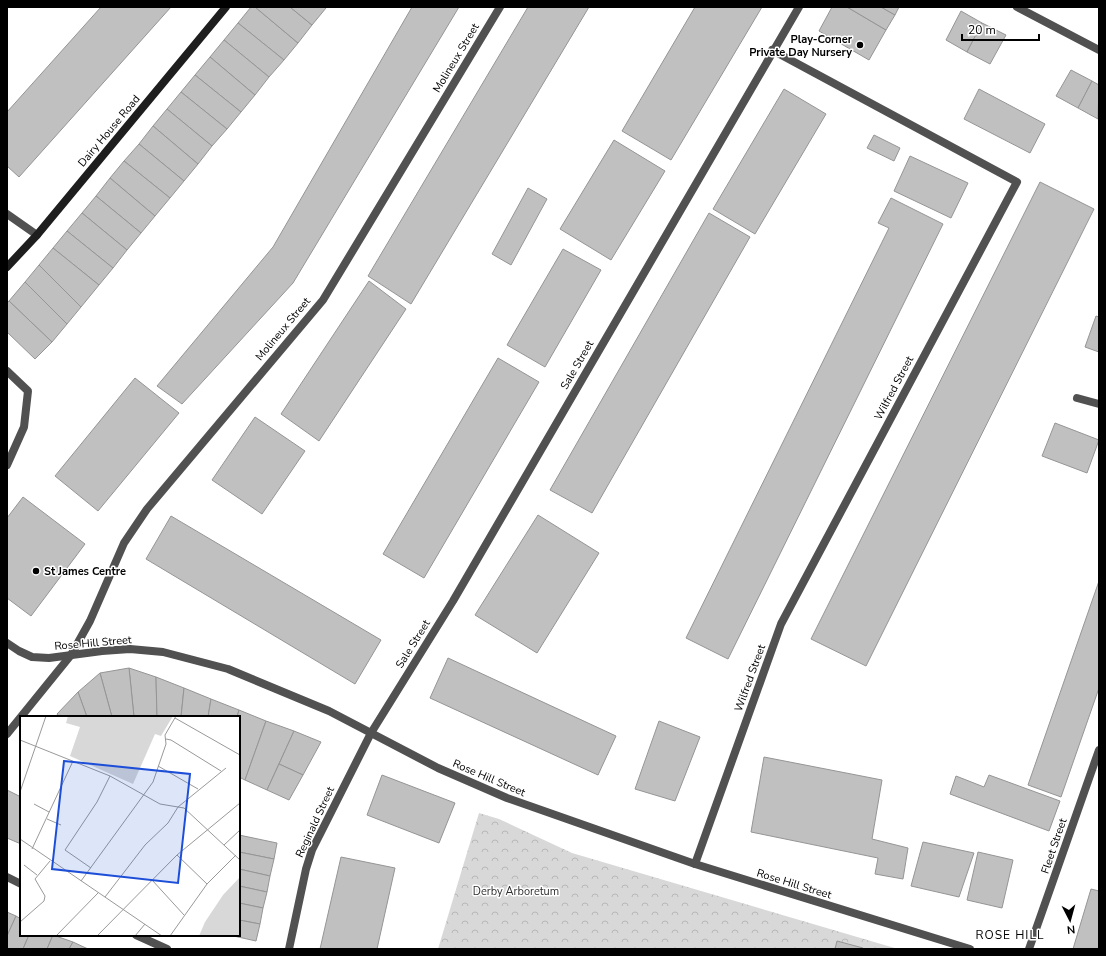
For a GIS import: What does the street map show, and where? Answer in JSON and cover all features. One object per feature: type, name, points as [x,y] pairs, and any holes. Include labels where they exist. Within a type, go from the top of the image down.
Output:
[{"type":"street","name":"Dairy House Road","points":[[7,267],[38,235],[226,7]]},
{"type":"street","name":"Molineux Street","points":[[22,716],[72,655],[90,621],[124,543],[147,509],[323,300],[500,7]]},
{"type":"street","name":"Sale Street","points":[[371,733],[457,594],[772,50],[799,7]]},
{"type":"street","points":[[1018,7],[1099,50]]},
{"type":"street","name":"Wilfred Street","points":[[695,864],[780,624],[1017,182],[772,50]]},
{"type":"street","points":[[7,214],[38,235]]},
{"type":"street","points":[[7,371],[28,391],[24,427],[7,465]]},
{"type":"street","points":[[1077,398],[1099,404]]},
{"type":"street","name":"Rose Hill Street","points":[[7,643],[32,657],[49,658],[130,649],[163,652],[228,669],[329,711],[438,768],[506,798],[695,864],[970,949]]},
{"type":"street","name":"Molineux Street","points":[[7,734],[20,718]]},
{"type":"street","name":"Reginald Street","points":[[289,949],[306,869],[312,850],[371,733]]},
{"type":"street","name":"Fleet Street","points":[[1029,949],[1099,750]]},
{"type":"street","points":[[7,877],[20,884]]},
{"type":"street","points":[[138,936],[167,949]]},
{"type":"green space","name":"Derby Arboretum","points":[[479,813],[499,819],[572,853],[898,949],[438,949]]},
{"type":"building","points":[[101,7],[171,7],[19,177],[7,166],[7,112]]},
{"type":"building","points":[[251,7],[255,7],[298,43],[284,60],[238,23]]},
{"type":"building","points":[[255,7],[290,7],[312,25],[298,43]]},
{"type":"building","points":[[290,7],[325,7],[326,8],[312,25]]},
{"type":"building","points":[[412,7],[459,7],[293,283],[182,404],[157,386],[273,247]]},
{"type":"building","points":[[528,7],[589,7],[411,304],[368,276]]},
{"type":"building","points":[[695,7],[762,7],[671,160],[622,131]]},
{"type":"building","name":"Play-Corner Private Day Nursery","points":[[832,7],[847,7],[886,30],[869,60],[819,31]]},
{"type":"building","points":[[847,7],[881,7],[895,15],[886,30]]},
{"type":"building","points":[[881,7],[899,7],[895,15]]},
{"type":"building","points":[[961,11],[982,23],[967,52],[946,40]]},
{"type":"building","points":[[238,23],[284,60],[269,77],[224,40]]},
{"type":"building","points":[[982,23],[1006,35],[990,64],[967,52]]},
{"type":"building","points":[[224,40],[269,77],[255,95],[210,57]]},
{"type":"building","points":[[210,57],[255,95],[241,112],[195,75]]},
{"type":"building","points":[[1071,70],[1092,81],[1078,108],[1056,96]]},
{"type":"building","points":[[195,75],[241,112],[227,129],[181,92]]},
{"type":"building","points":[[1092,81],[1099,85],[1098,119],[1078,108]]},
{"type":"building","points":[[784,89],[826,114],[755,234],[713,209]]},
{"type":"building","points":[[979,89],[1045,124],[1030,153],[964,119]]},
{"type":"building","points":[[181,92],[227,129],[212,146],[167,109]]},
{"type":"building","points":[[167,109],[212,146],[198,164],[153,126]]},
{"type":"building","points":[[153,126],[198,164],[184,181],[139,144]]},
{"type":"building","points":[[874,135],[900,148],[894,161],[867,148]]},
{"type":"building","points":[[614,140],[665,171],[611,260],[560,229]]},
{"type":"building","points":[[139,144],[184,181],[170,198],[124,161]]},
{"type":"building","points":[[910,156],[968,183],[951,218],[894,191]]},
{"type":"building","points":[[124,161],[170,198],[155,216],[110,178]]},
{"type":"building","points":[[110,178],[155,216],[141,233],[96,196]]},
{"type":"building","points":[[1040,182],[1094,209],[866,666],[811,639]]},
{"type":"building","points":[[528,188],[547,199],[511,265],[492,254]]},
{"type":"building","points":[[96,196],[141,233],[127,250],[82,213]]},
{"type":"building","points":[[891,198],[943,224],[728,659],[686,638],[889,228],[878,223]]},
{"type":"building","points":[[82,213],[127,250],[113,268],[67,231]]},
{"type":"building","points":[[709,213],[750,237],[592,513],[550,490]]},
{"type":"building","points":[[67,231],[113,268],[99,285],[53,248]]},
{"type":"building","points":[[53,248],[99,285],[81,307],[39,265]]},
{"type":"building","points":[[563,249],[601,270],[545,367],[507,345]]},
{"type":"building","points":[[39,265],[81,307],[67,324],[25,282]]},
{"type":"building","points":[[369,281],[406,309],[319,441],[281,414]]},
{"type":"building","points":[[25,282],[67,324],[52,342],[9,301]]},
{"type":"building","points":[[9,301],[52,342],[35,359],[7,332],[7,303]]},
{"type":"building","points":[[1096,316],[1099,317],[1099,352],[1085,347]]},
{"type":"building","points":[[498,358],[539,382],[424,578],[383,554]]},
{"type":"building","points":[[135,378],[179,413],[98,511],[55,476]]},
{"type":"building","points":[[255,417],[305,451],[262,514],[212,480]]},
{"type":"building","points":[[1055,423],[1099,440],[1087,473],[1042,456]]},
{"type":"building","name":"St James Centre","points":[[23,497],[85,544],[31,616],[7,598],[7,518]]},
{"type":"building","points":[[538,515],[599,553],[537,653],[475,615]]},
{"type":"building","points":[[171,516],[381,640],[355,684],[146,559]]},
{"type":"building","points":[[1099,581],[1099,688],[1061,797],[1028,785]]},
{"type":"building","points":[[448,658],[616,736],[598,775],[430,698]]},
{"type":"building","points":[[129,668],[156,677],[157,716],[134,716]]},
{"type":"building","points":[[129,668],[134,716],[112,716],[100,673]]},
{"type":"building","points":[[100,673],[112,716],[87,716],[78,692]]},
{"type":"building","points":[[156,677],[184,688],[181,716],[157,716]]},
{"type":"building","points":[[184,688],[211,699],[208,716],[181,716]]},
{"type":"building","points":[[78,692],[87,716],[58,716],[57,714]]},
{"type":"building","points":[[211,699],[239,710],[237,716],[208,716]]},
{"type":"building","points":[[239,710],[266,721],[245,780],[240,778],[240,716],[237,716]]},
{"type":"building","points":[[266,721],[294,731],[267,790],[245,780]]},
{"type":"building","points":[[659,721],[700,737],[675,801],[635,789]]},
{"type":"building","points":[[294,731],[321,742],[303,775],[279,764]]},
{"type":"building","points":[[764,757],[882,780],[872,839],[908,848],[903,879],[875,874],[878,858],[751,832]]},
{"type":"building","points":[[279,764],[303,775],[289,800],[267,790]]},
{"type":"building","points":[[382,775],[455,803],[439,843],[367,815]]},
{"type":"building","points":[[989,775],[1060,801],[1049,831],[950,794],[956,776],[984,787]]},
{"type":"building","points":[[7,790],[20,796],[20,844],[7,838]]},
{"type":"building","points":[[240,835],[277,843],[274,859],[240,852]]},
{"type":"building","points":[[923,842],[974,853],[959,897],[911,886]]},
{"type":"building","points":[[240,852],[274,859],[270,876],[240,869]]},
{"type":"building","points":[[978,852],[1013,860],[1002,908],[967,900]]},
{"type":"building","points":[[341,857],[395,868],[377,949],[320,949]]},
{"type":"building","points":[[240,869],[270,876],[267,892],[240,886]]},
{"type":"building","points":[[240,886],[267,892],[263,908],[240,903]]},
{"type":"building","points":[[1091,889],[1099,891],[1099,949],[1073,949]]},
{"type":"building","points":[[240,903],[263,908],[260,924],[240,920]]},
{"type":"building","points":[[7,912],[16,916],[7,936]]},
{"type":"building","points":[[16,916],[20,918],[20,936],[29,936],[23,949],[7,949],[7,936]]},
{"type":"building","points":[[240,920],[260,924],[256,941],[234,936],[240,936]]},
{"type":"building","points":[[29,936],[53,936],[47,949],[23,949]]},
{"type":"building","points":[[53,936],[73,942],[69,949],[47,949]]},
{"type":"building","points":[[837,941],[863,948],[863,949],[835,949]]},
{"type":"building","points":[[73,942],[88,949],[69,949]]},
{"type":"place","name":"Play-Corner Private Day Nursery","points":[[860,45]]},
{"type":"place","name":"St James Centre","points":[[36,571]]},
{"type":"district","name":"ROSE HILL","points":[[1010,935]]}]
